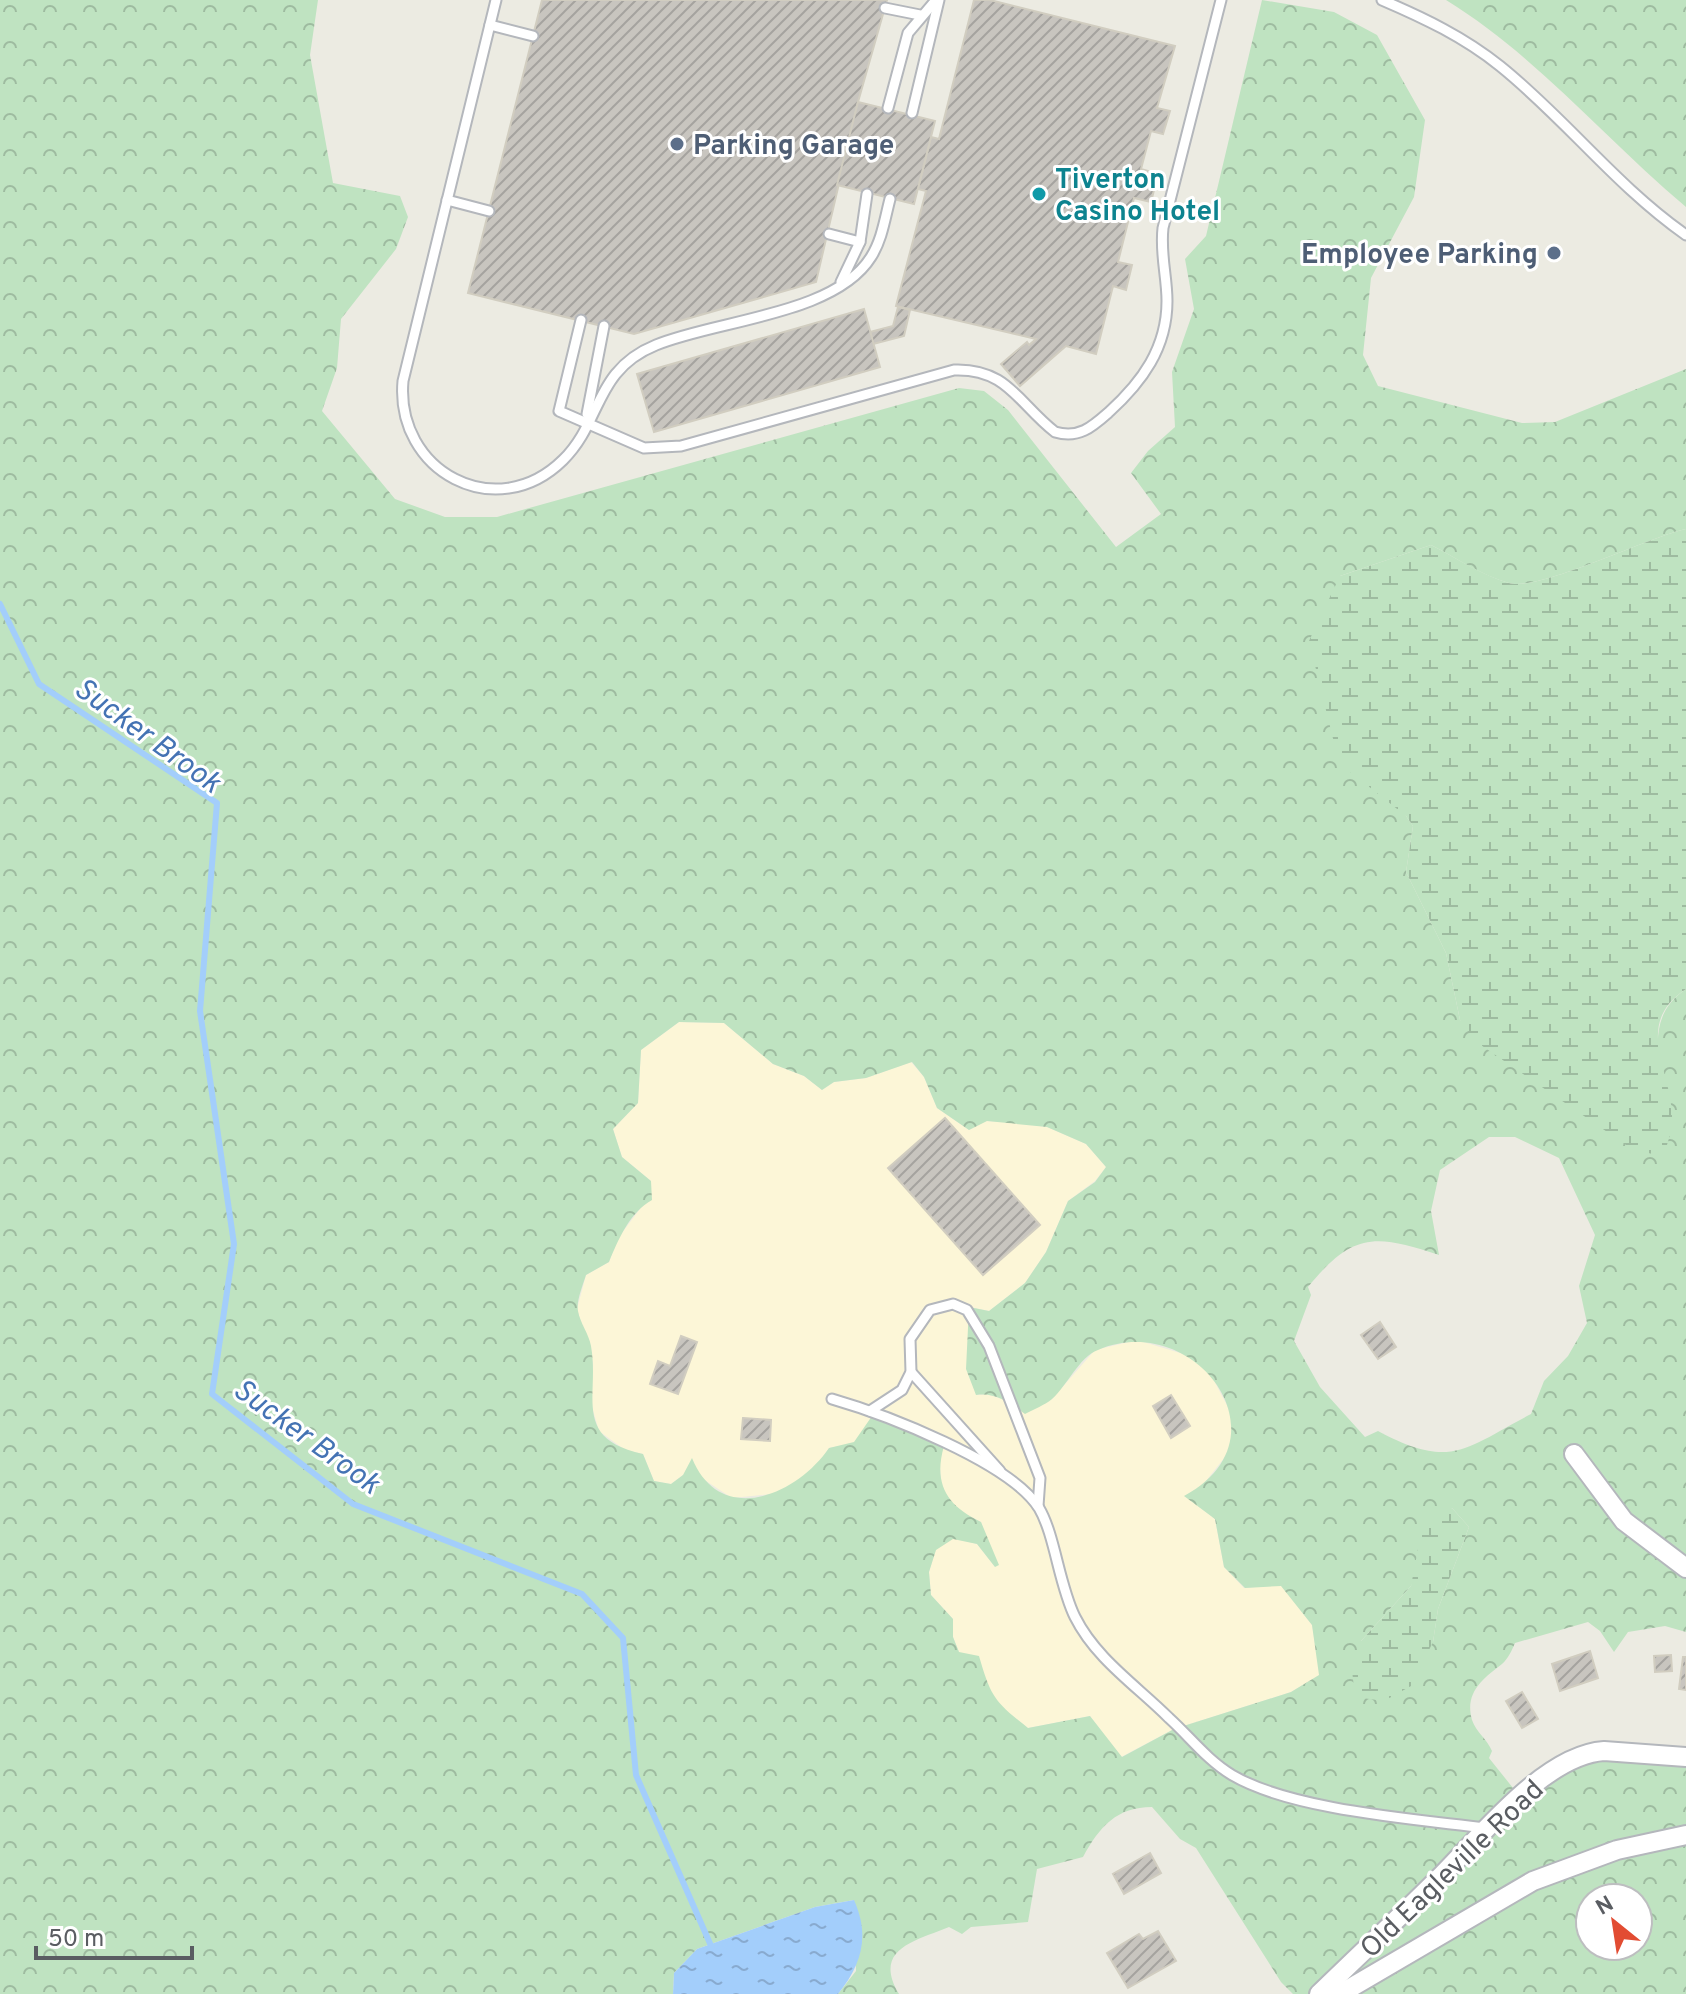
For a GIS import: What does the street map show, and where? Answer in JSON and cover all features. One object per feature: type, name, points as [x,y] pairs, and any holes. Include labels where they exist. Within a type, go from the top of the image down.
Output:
[{"type":"street","points":[[1574,1454],[1624,1521],[1686,1568]]},
{"type":"street","name":"Old Eagleville Road","points":[[1319,1994],[1530,1789],[1577,1756],[1604,1751],[1686,1757]]},
{"type":"street","points":[[1340,1994],[1533,1881],[1617,1850],[1686,1835]]},
{"type":"lane","points":[[496,0],[403,381],[405,420],[416,444],[433,464],[453,479],[478,488],[505,488],[542,476],[563,460],[580,439],[604,326]]},
{"type":"lane","points":[[888,108],[908,33],[920,15],[938,0]]},
{"type":"lane","points":[[912,113],[938,0]]},
{"type":"lane","points":[[581,320],[559,411],[644,448],[662,449],[944,371],[965,370],[997,377],[1055,432],[1067,435],[1091,428],[1141,380],[1159,342],[1167,300],[1161,259],[1163,228],[1221,0]]},
{"type":"lane","points":[[1382,0],[1444,29],[1498,64],[1623,186],[1686,235]]},
{"type":"lane","points":[[885,8],[920,15]]},
{"type":"lane","points":[[490,25],[533,36]]},
{"type":"lane","points":[[837,288],[860,242],[867,194]]},
{"type":"lane","points":[[586,422],[610,381],[639,353],[666,341],[800,303],[837,288],[857,274],[873,254],[890,199]]},
{"type":"lane","points":[[447,200],[489,211]]},
{"type":"lane","points":[[829,234],[860,242]]},
{"type":"lane","points":[[870,1411],[902,1390],[911,1372],[910,1339],[930,1310],[953,1304],[967,1310],[989,1346],[1040,1478],[1038,1506],[1065,1592],[1076,1619],[1093,1645],[1224,1770],[1264,1791],[1329,1805],[1489,1828]]},
{"type":"lane","points":[[911,1372],[1007,1480],[1038,1506]]},
{"type":"lane","points":[[832,1399],[930,1433],[1007,1480]]},
{"type":"path","points":[[829,139],[847,143]]},
{"type":"shaded area","points":[[679,1022],[724,1023],[773,1064],[804,1076],[822,1090],[834,1082],[866,1078],[911,1062],[924,1077],[937,1108],[969,1130],[986,1121],[1019,1123],[1047,1127],[1086,1144],[1106,1167],[1095,1181],[1068,1201],[1046,1252],[1025,1283],[989,1311],[969,1307],[976,1395],[987,1394],[1005,1400],[1051,1400],[1095,1350],[1137,1340],[1190,1356],[1210,1373],[1231,1413],[1232,1448],[1202,1486],[1185,1496],[1215,1519],[1224,1567],[1244,1588],[1281,1585],[1312,1625],[1320,1675],[1291,1692],[1174,1729],[1121,1757],[1090,1716],[1028,1728],[998,1705],[959,1652],[953,1637],[953,1619],[931,1595],[929,1572],[936,1549],[953,1538],[977,1544],[995,1567],[981,1522],[963,1513],[942,1493],[938,1444],[922,1431],[829,1448],[814,1470],[781,1493],[732,1498],[700,1477],[683,1475],[671,1484],[654,1481],[643,1454],[625,1450],[599,1431],[590,1400],[593,1363],[577,1309],[586,1275],[609,1262],[618,1238],[643,1205],[651,1181],[622,1157],[613,1129],[638,1103],[641,1050]]},
{"type":"green space","points":[[0,0],[318,0],[310,55],[333,183],[400,196],[408,217],[396,249],[341,319],[337,368],[322,411],[395,499],[445,517],[497,517],[959,388],[984,391],[1008,410],[1116,547],[1161,514],[1131,473],[1148,451],[1175,427],[1172,372],[1194,309],[1185,259],[1206,236],[1262,0],[1334,12],[1377,35],[1425,120],[1414,197],[1371,278],[1363,355],[1378,386],[1522,423],[1555,422],[1686,369],[1686,529],[1568,572],[1523,584],[1489,576],[1431,545],[1340,576],[1406,816],[1413,826],[1406,872],[1446,953],[1460,1020],[1672,1120],[1660,1067],[1659,1032],[1663,1016],[1686,989],[1686,1632],[1665,1626],[1628,1632],[1614,1652],[1600,1631],[1588,1622],[1515,1643],[1504,1662],[1477,1687],[1470,1710],[1474,1724],[1492,1751],[1489,1758],[1517,1793],[1595,1748],[1686,1755],[1686,1994],[1293,1994],[1281,1982],[1196,1848],[1180,1839],[1152,1807],[1129,1810],[1111,1820],[1083,1857],[1037,1869],[1028,1922],[971,1927],[962,1934],[949,1927],[901,1949],[891,1967],[892,1979],[899,1994],[838,1994],[856,1971],[854,1900],[815,1907],[697,1949],[674,1973],[673,1994],[0,1994]],"holes":[[[679,1022],[724,1023],[773,1064],[804,1076],[822,1090],[834,1082],[866,1078],[912,1062],[924,1077],[937,1108],[969,1130],[987,1121],[1047,1127],[1086,1144],[1106,1167],[1095,1182],[1068,1201],[1046,1252],[1025,1283],[989,1311],[969,1307],[966,1369],[976,1395],[996,1397],[1025,1414],[1052,1399],[1091,1354],[1134,1342],[1167,1347],[1196,1363],[1218,1386],[1230,1414],[1230,1443],[1215,1471],[1184,1496],[1215,1519],[1224,1567],[1245,1588],[1281,1586],[1312,1625],[1319,1675],[1291,1692],[1174,1729],[1122,1757],[1090,1716],[1028,1728],[995,1697],[979,1656],[959,1652],[953,1637],[953,1619],[931,1595],[929,1572],[936,1550],[953,1539],[977,1544],[995,1567],[999,1565],[981,1522],[959,1509],[946,1492],[940,1472],[944,1446],[923,1431],[872,1416],[854,1442],[829,1448],[798,1480],[759,1497],[739,1498],[721,1492],[705,1479],[692,1458],[683,1475],[671,1484],[654,1481],[643,1454],[620,1447],[606,1437],[597,1426],[593,1413],[591,1346],[579,1315],[578,1303],[586,1275],[609,1262],[631,1219],[652,1200],[651,1181],[622,1157],[613,1129],[638,1103],[641,1050]],[[1489,1137],[1515,1137],[1559,1158],[1595,1235],[1579,1286],[1587,1323],[1568,1356],[1544,1381],[1531,1414],[1489,1437],[1457,1450],[1441,1452],[1423,1450],[1378,1431],[1365,1437],[1320,1387],[1294,1341],[1311,1295],[1308,1287],[1338,1256],[1366,1242],[1398,1243],[1439,1255],[1431,1211],[1440,1170]],[[1452,1508],[1469,1527],[1438,1609],[1433,1642],[1361,1641],[1411,1586]]]},
{"type":"green space","points":[[1446,0],[1686,0],[1686,207],[1541,72]]},
{"type":"green space","points":[[1686,529],[1686,989],[1670,1003],[1661,1018],[1659,1050],[1671,1103],[1672,1124],[1667,1145],[1652,1154],[1629,1147],[1475,1041],[1460,1020],[1446,953],[1406,872],[1413,826],[1406,816],[1339,763],[1309,641],[1340,576],[1431,545],[1489,576],[1523,584],[1568,572]]},
{"type":"green space","points":[[1452,1508],[1469,1527],[1438,1609],[1433,1642],[1411,1686],[1384,1701],[1355,1697],[1352,1670],[1361,1641],[1411,1586],[1422,1528]]},
{"type":"water","points":[[854,1900],[862,1926],[861,1949],[853,1972],[838,1994],[673,1994],[674,1973],[697,1949],[815,1907]]},
{"type":"building","name":"Parking Garage","points":[[542,0],[887,0],[858,102],[816,282],[634,334],[468,293]]},
{"type":"building","name":"Tiverton Casino Hotel","points":[[974,0],[990,0],[1175,46],[1157,108],[1170,111],[1163,134],[1151,131],[1141,169],[1158,174],[1151,202],[1134,198],[1118,262],[1132,265],[1126,290],[1113,286],[1096,354],[1066,346],[1020,386],[1001,364],[1027,342],[1029,345],[1036,339],[896,306],[926,191],[918,189],[931,137],[939,139]]},
{"type":"building","points":[[858,102],[935,121],[914,204],[837,185]]},
{"type":"building","points":[[898,307],[910,310],[904,336],[873,344],[870,332],[893,326]]},
{"type":"building","points":[[864,309],[880,367],[654,432],[637,374]]},
{"type":"building","points":[[945,1118],[1040,1225],[983,1275],[888,1168]]},
{"type":"building","points":[[1380,1322],[1396,1347],[1378,1359],[1361,1335]]},
{"type":"building","points":[[681,1336],[697,1342],[678,1394],[650,1384],[658,1361],[670,1366]]},
{"type":"building","points":[[1171,1395],[1190,1426],[1171,1438],[1153,1406]]},
{"type":"building","points":[[743,1418],[771,1420],[770,1441],[741,1439]]},
{"type":"building","points":[[1590,1651],[1598,1678],[1560,1691],[1552,1664]]},
{"type":"building","points":[[1671,1655],[1672,1671],[1655,1672],[1654,1656]]},
{"type":"building","points":[[1683,1657],[1686,1657],[1686,1690],[1679,1689]]},
{"type":"building","points":[[1522,1692],[1538,1719],[1522,1728],[1506,1701]]},
{"type":"building","points":[[1150,1853],[1161,1873],[1124,1894],[1113,1874]]},
{"type":"building","points":[[1158,1931],[1176,1961],[1128,1988],[1107,1953],[1139,1934],[1143,1939]]},
{"type":"waterway","name":"Sucker Brook","points":[[0,604],[39,684],[217,803],[200,1011],[234,1244],[212,1394],[353,1504],[582,1594],[623,1638],[636,1775],[712,1948]]},
{"type":"place","name":"Parking Garage","points":[[677,144]]},
{"type":"place","name":"Tiverton Casino Hotel","points":[[1039,194]]},
{"type":"place","name":"Employee Parking","points":[[1554,253]]}]
